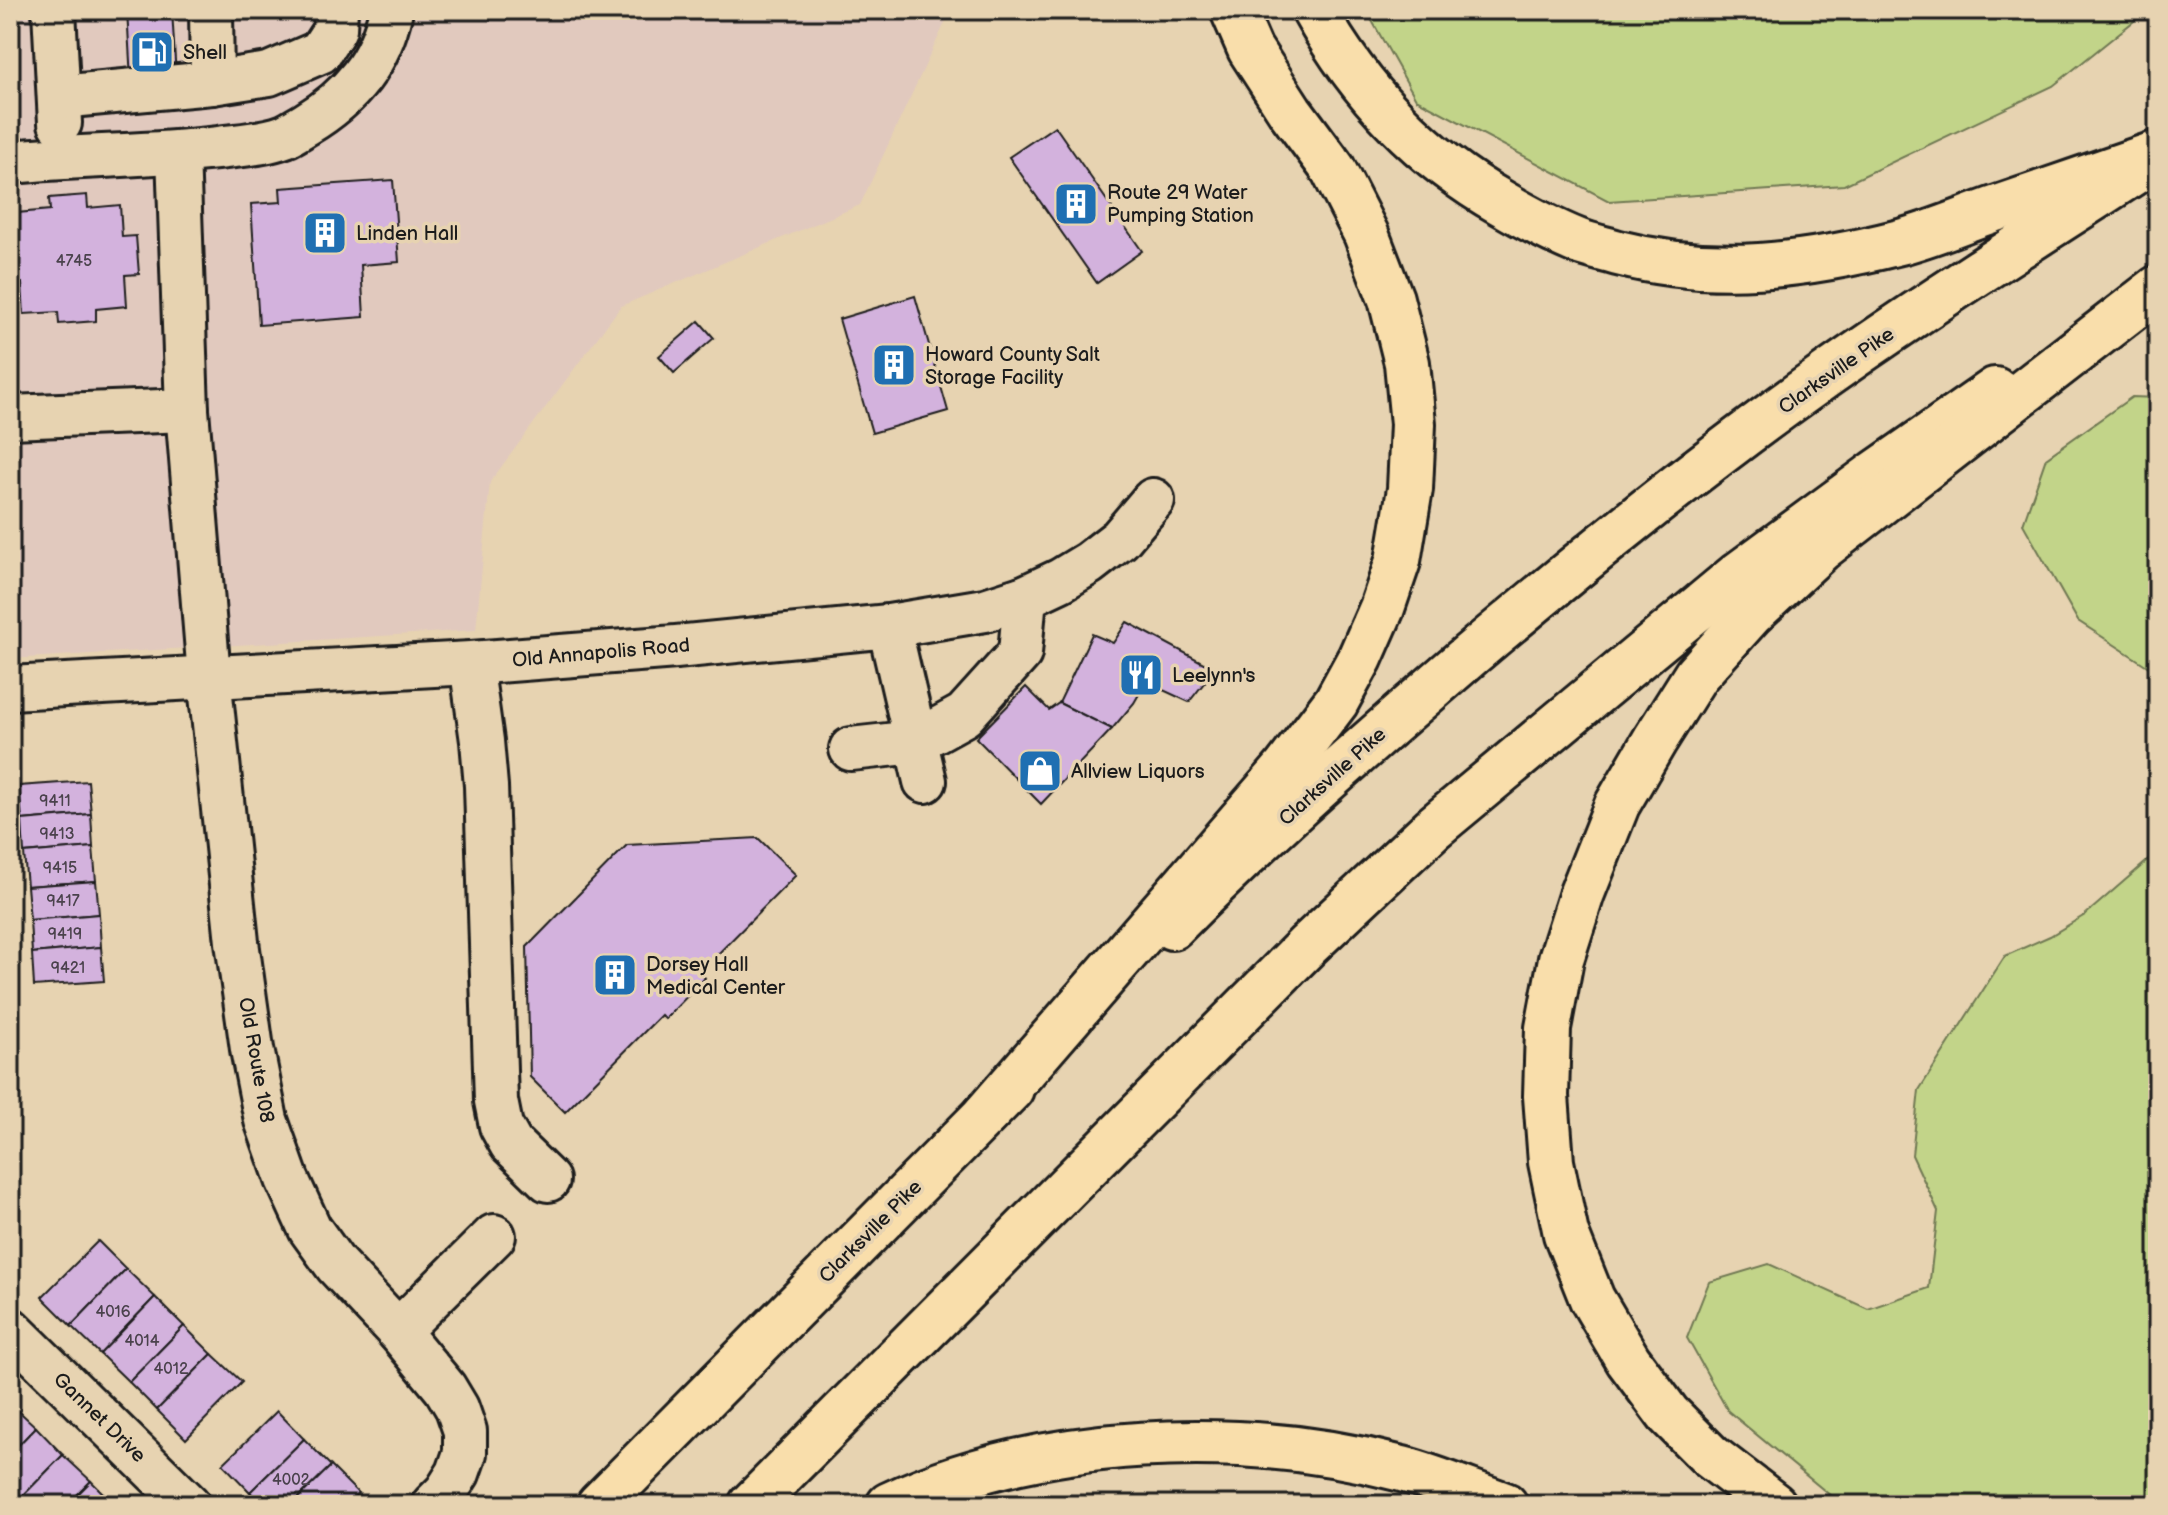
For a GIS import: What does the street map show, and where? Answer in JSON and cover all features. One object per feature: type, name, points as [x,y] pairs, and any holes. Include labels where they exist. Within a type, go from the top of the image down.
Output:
[{"type":"main road","points":[[985,1115],[1285,769],[1336,702],[1382,608],[1398,561],[1410,489],[1413,424],[1407,363],[1391,299],[1366,234],[1333,169],[1250,49],[1233,10]]},
{"type":"main road","points":[[1314,10],[1350,69],[1390,118],[1432,155],[1478,189],[1522,214],[1579,242],[1641,258],[1754,268],[1819,260],[1902,241],[2158,155]]},
{"type":"main road","name":"Clarksville Pike","points":[[599,1505],[1227,871],[1362,747],[1668,492],[1811,386],[2158,155]]},
{"type":"main road","points":[[751,1505],[1308,945],[1433,828],[1739,574],[2024,370],[2158,286]]},
{"type":"main road","points":[[1774,1505],[1710,1456],[1668,1414],[1628,1360],[1592,1299],[1566,1234],[1551,1162],[1546,1096],[1548,1028],[1561,959],[1582,893],[1617,805],[1696,675],[1750,615],[1822,548],[2158,286]]},
{"type":"main road","points":[[889,1505],[982,1471],[1050,1455],[1122,1446],[1196,1443],[1276,1446],[1339,1455],[1403,1469],[1505,1505]]},
{"type":"street","points":[[54,10],[62,156]]},
{"type":"street","points":[[211,10],[212,83]]},
{"type":"street","points":[[59,97],[212,83],[269,74],[320,52],[335,29],[336,10]]},
{"type":"street","points":[[10,162],[62,156],[178,153],[284,136],[318,117],[350,92],[373,62],[391,10]]},
{"type":"street","name":"Old Route 108","points":[[178,153],[187,410],[209,676],[237,942],[252,1049],[266,1120],[287,1179],[310,1229],[336,1265],[398,1331],[445,1388],[457,1408],[465,1431],[465,1453],[458,1473],[433,1505]]},
{"type":"street","points":[[10,417],[187,410]]},
{"type":"street","name":"Old Annapolis Road","points":[[10,688],[471,663],[889,626],[985,610],[1025,597],[1061,580],[1120,539],[1153,500]]},
{"type":"street","points":[[920,761],[1020,653],[1025,597]]},
{"type":"street","points":[[889,626],[920,761]]},
{"type":"street","points":[[471,663],[486,786],[496,1101],[501,1126],[511,1144],[548,1180]]},
{"type":"street","points":[[851,749],[920,761]]},
{"type":"street","points":[[398,1331],[494,1236]]},
{"type":"street","name":"Gannet Drive","points":[[10,1329],[189,1505]]},
{"type":"shaded area","points":[[10,10],[951,10],[860,205],[621,306],[490,482],[476,630],[10,659]]},
{"type":"green space","points":[[1366,10],[2144,10],[2053,86],[1844,185],[1609,201],[1416,99]]},
{"type":"green space","points":[[2132,397],[2158,398],[2158,673],[2078,621],[2023,524],[2046,458]]},
{"type":"green space","points":[[2158,849],[2158,1494],[2141,1505],[1874,1505],[1831,1496],[1728,1411],[1687,1338],[1709,1282],[1769,1264],[1868,1309],[1929,1288],[1938,1211],[1912,1155],[1919,1090],[2005,956],[2050,936],[2085,915]]},
{"type":"building","name":"Shell","points":[[127,10],[172,10],[177,94],[132,97]]},
{"type":"building","name":"Route 29 Water Pumping Station","points":[[1055,126],[1142,251],[1097,283],[1009,157]]},
{"type":"building","name":"Linden Hall","points":[[393,180],[399,262],[361,265],[364,317],[259,325],[251,204],[281,202],[280,188]]},
{"type":"building","points":[[87,195],[88,208],[120,205],[122,237],[136,236],[139,274],[125,275],[127,306],[96,309],[96,321],[59,324],[58,312],[24,314],[22,283],[10,284],[10,246],[19,245],[17,213],[50,210],[49,198]]},
{"type":"building","name":"Howard County Salt Storage Facility","points":[[915,296],[948,411],[872,433],[839,319]]},
{"type":"building","points":[[699,321],[714,338],[674,373],[659,356]]},
{"type":"building","name":"Leelynn's","points":[[1127,622],[1215,669],[1189,702],[1146,682],[1134,703],[1112,729],[1059,703],[1092,634],[1113,643]]},
{"type":"building","name":"Allview Liquors","points":[[1026,687],[1049,710],[1059,703],[1112,729],[1041,804],[976,738]]},
{"type":"building","points":[[88,781],[91,814],[22,820],[19,786]]},
{"type":"building","points":[[91,814],[93,847],[24,853],[22,820]]},
{"type":"building","name":"Dorsey Hall Medical Center","points":[[758,838],[796,875],[700,972],[705,978],[665,1019],[661,1015],[565,1112],[530,1077],[527,947],[627,845]]},
{"type":"building","points":[[93,847],[96,881],[27,886],[24,853]]},
{"type":"building","points":[[96,881],[99,914],[30,920],[27,886]]},
{"type":"building","points":[[99,914],[101,947],[32,953],[30,920]]},
{"type":"building","points":[[101,947],[104,981],[34,986],[32,953]]},
{"type":"building","points":[[98,1241],[126,1269],[71,1326],[42,1297]]},
{"type":"building","points":[[126,1269],[155,1297],[100,1354],[71,1326]]},
{"type":"building","points":[[155,1297],[184,1326],[129,1382],[100,1354]]},
{"type":"building","points":[[184,1326],[212,1354],[157,1410],[129,1382]]},
{"type":"building","points":[[212,1354],[242,1382],[186,1439],[157,1410]]},
{"type":"building","points":[[10,1403],[36,1427],[10,1454]]},
{"type":"building","points":[[277,1411],[304,1439],[250,1492],[223,1464]]},
{"type":"building","points":[[36,1427],[63,1455],[14,1505],[10,1505],[10,1454]]},
{"type":"building","points":[[304,1439],[331,1466],[291,1505],[263,1505],[250,1492]]},
{"type":"building","points":[[63,1455],[91,1481],[67,1505],[14,1505]]},
{"type":"building","points":[[331,1466],[358,1493],[346,1505],[291,1505]]},
{"type":"building","points":[[91,1481],[115,1505],[67,1505]]},
{"type":"place","name":"Shell","points":[[152,52]]},
{"type":"place","name":"Route 29 Water Pumping Station","points":[[1076,204]]},
{"type":"place","name":"Linden Hall","points":[[325,233]]},
{"type":"place","name":"Howard County Salt Storage Facility","points":[[894,365]]},
{"type":"place","name":"Leelynn's","points":[[1141,675]]},
{"type":"place","name":"Allview Liquors","points":[[1040,771]]},
{"type":"place","name":"Dorsey Hall Medical Center","points":[[615,975]]}]
